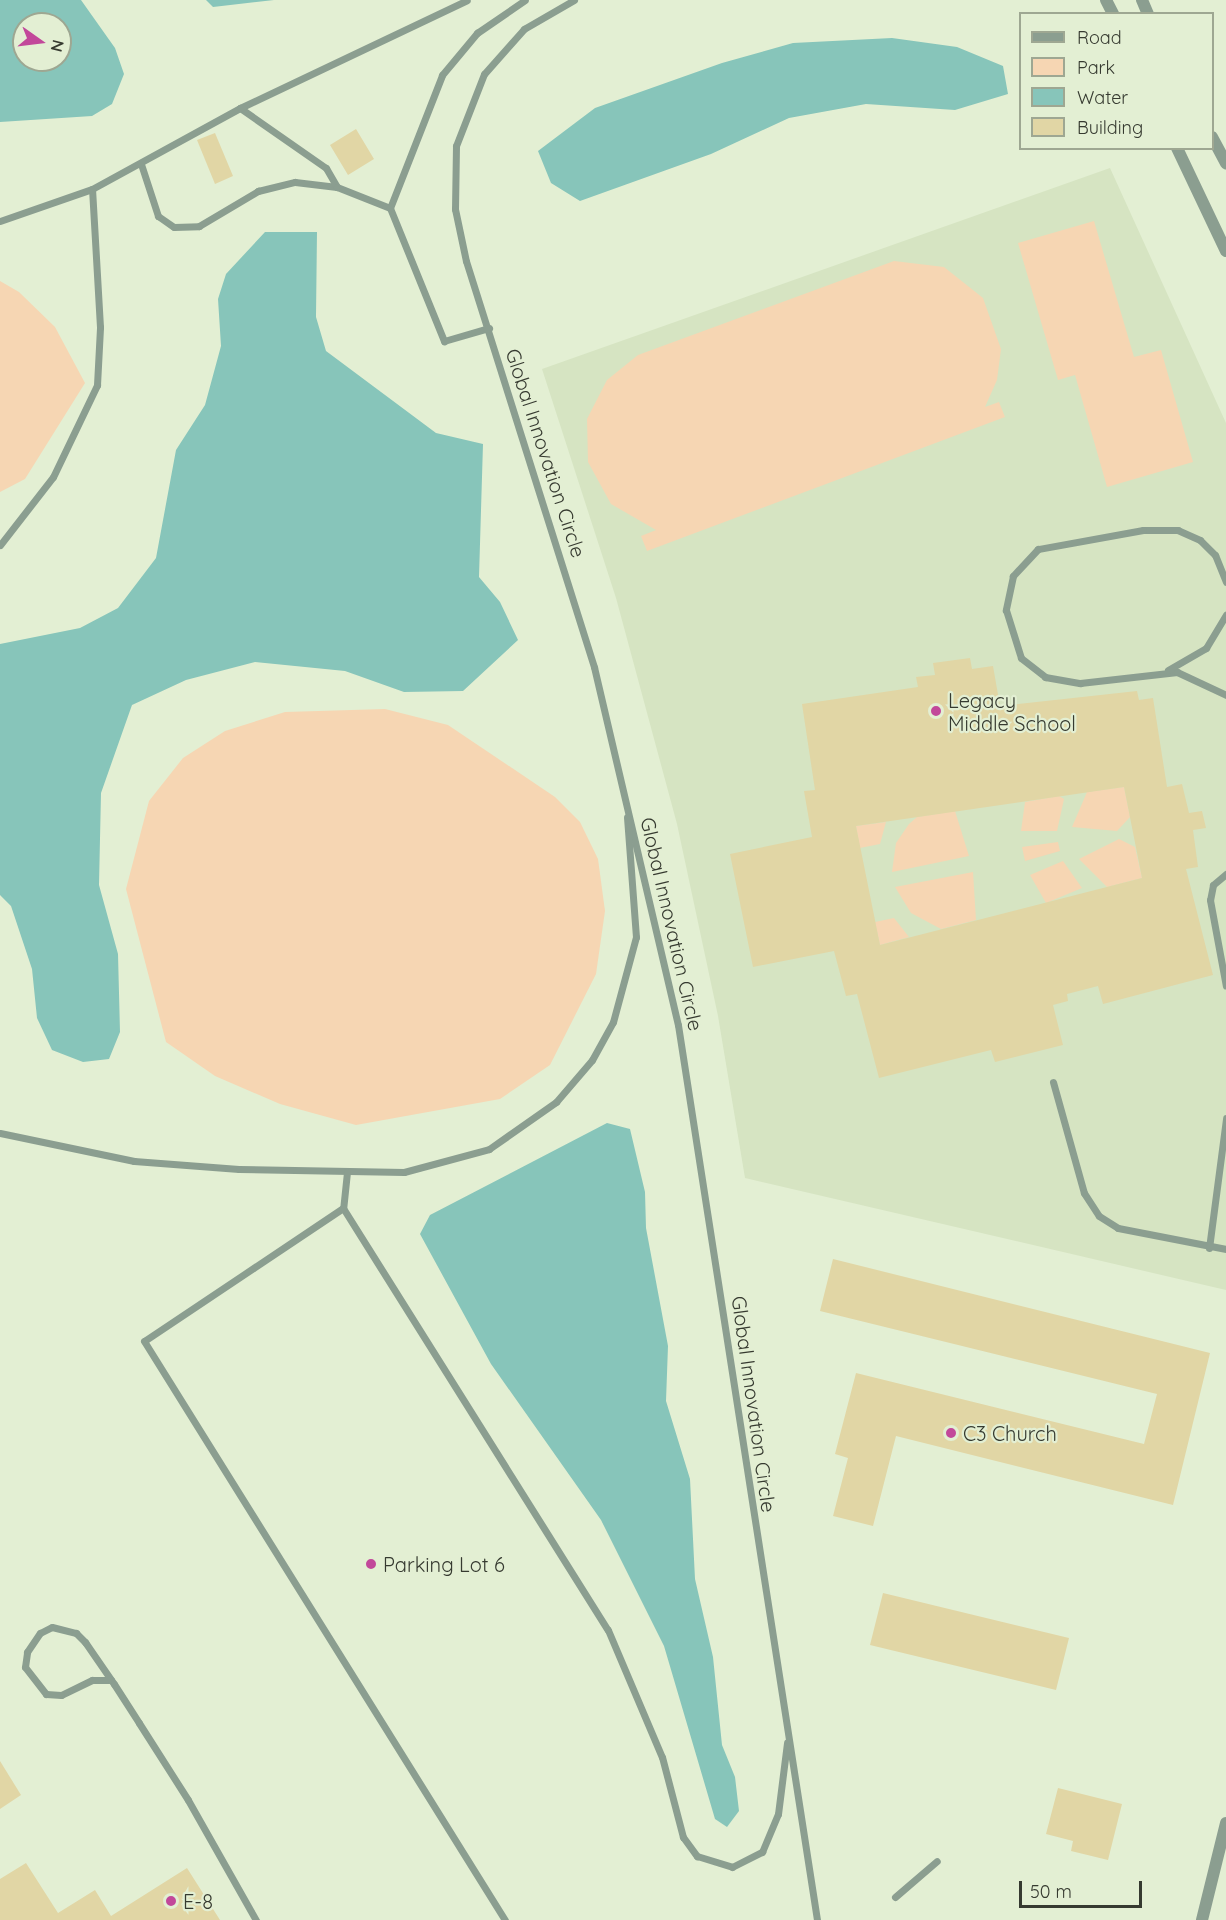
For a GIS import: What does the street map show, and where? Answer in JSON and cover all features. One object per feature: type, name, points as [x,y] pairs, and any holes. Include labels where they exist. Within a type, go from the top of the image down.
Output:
[{"type":"street","points":[[1214,141],[1226,163]]},
{"type":"street","points":[[1178,150],[1226,251]]},
{"type":"street","points":[[1202,1920],[1226,1823]]},
{"type":"lane","points":[[0,221],[92,189],[240,108],[467,0]]},
{"type":"lane","points":[[489,328],[444,341],[390,208],[442,75],[477,33],[525,0]]},
{"type":"lane","name":"Global Innovation Circle","points":[[574,0],[524,29],[495,58],[459,131],[453,176],[455,209],[489,328],[577,608],[624,786],[692,1099],[817,1920]]},
{"type":"lane","points":[[240,108],[326,168],[337,187]]},
{"type":"lane","points":[[141,164],[158,216],[174,227],[199,226],[258,191],[295,182],[337,187],[390,208]]},
{"type":"lane","points":[[0,546],[53,477],[97,385],[101,346],[92,189]]},
{"type":"lane","points":[[1226,582],[1208,547],[1167,528],[1057,542],[1030,555],[1018,568],[1007,592],[1007,627],[1021,658],[1038,674],[1080,683],[1166,671],[1198,677],[1226,694]]},
{"type":"lane","points":[[1166,671],[1206,648],[1226,615]]},
{"type":"lane","points":[[0,1133],[134,1161],[347,1172],[421,1170],[489,1149],[543,1114],[592,1060],[622,999],[636,937],[624,786]]},
{"type":"lane","points":[[1226,874],[1213,885],[1210,900],[1226,986]]},
{"type":"lane","points":[[1053,1082],[1084,1193],[1099,1215],[1118,1228],[1209,1248],[1226,1249]]},
{"type":"lane","points":[[1209,1248],[1226,1118]]},
{"type":"lane","points":[[347,1172],[343,1208],[608,1630],[662,1757],[683,1837],[704,1861],[737,1866],[766,1845],[782,1796],[788,1729]]},
{"type":"lane","points":[[343,1208],[144,1341],[505,1920]]},
{"type":"lane","points":[[111,1680],[92,1680],[61,1695],[45,1694],[25,1667],[27,1652],[40,1633],[52,1627],[76,1633],[111,1680],[256,1920]]},
{"type":"lane","points":[[895,1897],[936,1861]]},
{"type":"shaded area","name":"Legacy Middle School","points":[[1110,168],[1226,423],[1226,1290],[745,1178],[718,1016],[677,824],[616,598],[542,369]]},
{"type":"green space","points":[[1094,221],[1134,357],[1161,350],[1193,462],[1107,487],[1075,375],[1058,380],[1018,243]]},
{"type":"green space","points":[[894,261],[944,267],[983,298],[1001,349],[997,380],[985,407],[999,402],[1005,417],[647,551],[641,536],[656,530],[611,504],[588,462],[587,419],[607,380],[638,355]]},
{"type":"green space","points":[[0,281],[19,292],[55,327],[85,383],[25,479],[0,492]]},
{"type":"green space","points":[[385,709],[448,725],[555,797],[580,822],[598,859],[605,911],[596,974],[550,1065],[500,1099],[356,1125],[280,1104],[215,1076],[166,1042],[126,889],[149,801],[183,758],[225,731],[285,712]]},
{"type":"green space","points":[[1124,787],[1130,817],[1117,831],[1072,827],[1087,792]]},
{"type":"green space","points":[[1059,796],[1064,799],[1057,831],[1021,831],[1025,802]]},
{"type":"green space","points":[[955,811],[969,856],[892,872],[896,843],[909,824],[917,817]]},
{"type":"green space","points":[[886,822],[880,844],[860,848],[856,826]]},
{"type":"green space","points":[[1119,839],[1135,847],[1142,878],[1107,887],[1079,859]]},
{"type":"green space","points":[[1058,842],[1060,851],[1025,861],[1022,847]]},
{"type":"green space","points":[[1063,861],[1082,888],[1046,903],[1030,875]]},
{"type":"green space","points":[[973,872],[976,920],[941,929],[911,913],[895,887]]},
{"type":"green space","points":[[894,918],[909,937],[880,945],[875,922]]},
{"type":"water","points":[[0,0],[81,0],[115,48],[124,74],[112,104],[92,116],[0,122]]},
{"type":"water","points":[[206,0],[274,0],[213,7]]},
{"type":"water","points":[[892,38],[957,47],[1003,66],[1008,94],[955,110],[866,104],[789,118],[711,154],[580,201],[551,183],[538,151],[595,108],[722,63],[793,43]]},
{"type":"water","points":[[265,232],[317,232],[316,317],[326,351],[436,433],[483,444],[479,577],[500,602],[518,640],[463,691],[404,692],[345,671],[255,662],[186,680],[132,705],[101,793],[99,885],[118,954],[120,1032],[109,1059],[83,1062],[52,1050],[37,1018],[32,969],[11,906],[0,895],[0,644],[80,628],[118,608],[156,558],[176,450],[205,405],[221,346],[218,299],[226,274]]},
{"type":"water","points":[[607,1123],[630,1129],[645,1192],[646,1228],[668,1346],[666,1401],[690,1479],[695,1579],[713,1657],[722,1745],[735,1777],[739,1811],[727,1827],[715,1819],[664,1646],[601,1520],[491,1364],[420,1234],[430,1215]]},
{"type":"building","points":[[356,129],[374,159],[348,175],[330,145]]},
{"type":"building","points":[[215,133],[233,176],[215,184],[197,140]]},
{"type":"building","points":[[970,658],[972,669],[993,666],[1000,706],[1137,691],[1139,700],[1153,698],[1167,787],[1182,784],[1189,813],[1202,811],[1206,828],[1193,830],[1198,867],[1186,869],[1213,975],[1103,1004],[1098,986],[1067,994],[1068,1001],[1053,1005],[1063,1045],[995,1062],[991,1050],[879,1078],[857,994],[846,996],[834,951],[753,967],[730,854],[812,837],[804,791],[815,790],[802,704],[918,687],[916,677],[935,675],[933,663]],"holes":[[[1124,787],[1142,878],[880,945],[856,826]]]},
{"type":"building","points":[[833,1259],[1210,1353],[1173,1505],[896,1436],[873,1526],[833,1516],[848,1458],[835,1454],[856,1373],[1144,1444],[1157,1394],[820,1311]]},
{"type":"building","points":[[883,1593],[1069,1638],[1056,1690],[870,1645]]},
{"type":"building","points":[[0,1761],[21,1795],[0,1809]]},
{"type":"building","points":[[1058,1788],[1122,1804],[1108,1860],[1071,1851],[1073,1841],[1046,1834]]},
{"type":"building","name":"E-8","points":[[26,1863],[58,1913],[95,1890],[111,1916],[187,1868],[220,1920],[0,1920],[0,1879]]},
{"type":"place","name":"Legacy Middle School","points":[[936,711]]},
{"type":"place","name":"C3 Church","points":[[951,1433]]},
{"type":"place","name":"Parking Lot 6","points":[[371,1564]]},
{"type":"place","name":"E-8","points":[[171,1901]]}]
